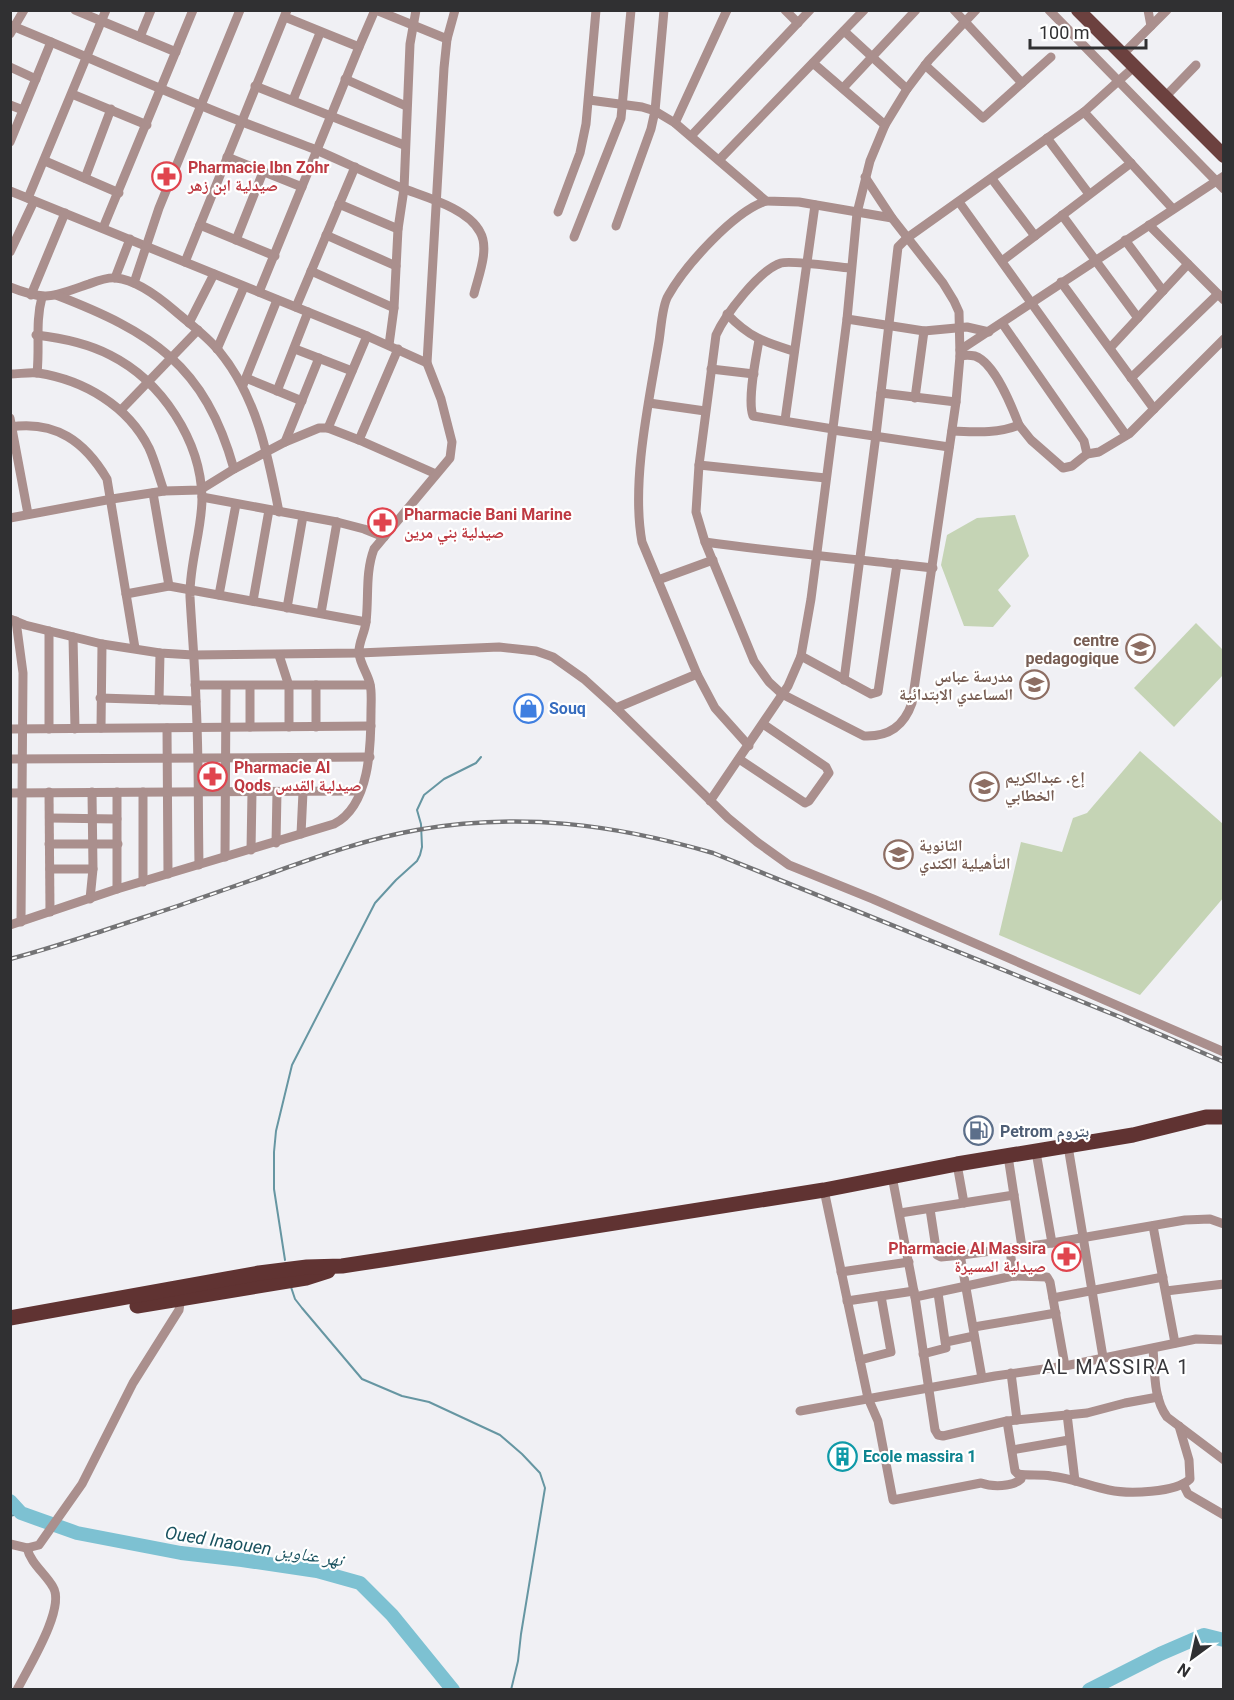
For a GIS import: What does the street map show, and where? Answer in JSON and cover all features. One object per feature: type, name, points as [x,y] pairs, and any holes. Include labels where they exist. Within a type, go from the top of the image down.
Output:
[{"type":"highway","points":[[10,1325],[63,1313],[181,1294],[268,1271],[342,1266],[824,1190],[957,1164],[1133,1135],[1206,1117],[1224,1109]]},
{"type":"highway","points":[[1206,1117],[1224,1117]]},
{"type":"highway","points":[[10,1318],[63,1313]]},
{"type":"main road","points":[[1078,10],[1224,156]]},
{"type":"street","points":[[24,10],[12,29],[51,42],[202,106],[316,150],[437,201],[470,220],[480,232],[483,244],[482,262],[474,294]]},
{"type":"street","points":[[75,10],[176,52]]},
{"type":"street","points":[[12,246],[106,10]]},
{"type":"street","points":[[140,37],[151,10]]},
{"type":"street","points":[[104,228],[193,10]]},
{"type":"street","points":[[134,283],[159,208],[240,10]]},
{"type":"street","points":[[259,292],[345,80],[376,10],[447,39]]},
{"type":"street","points":[[359,440],[393,347],[398,229],[404,189],[406,106],[412,25],[416,10]]},
{"type":"street","points":[[10,925],[168,874],[276,843],[343,819],[350,811],[360,791],[370,757],[370,686],[359,653],[366,622],[367,579],[370,561],[374,549],[450,458],[452,442],[441,399],[427,363],[447,39],[455,10]]},
{"type":"street","points":[[558,212],[580,153],[589,100],[596,10]]},
{"type":"street","points":[[574,237],[619,124],[631,10]]},
{"type":"street","points":[[616,226],[630,181],[648,138],[655,111],[664,10]]},
{"type":"street","points":[[675,123],[727,10]]},
{"type":"street","points":[[785,10],[798,23]]},
{"type":"street","points":[[691,136],[810,10]]},
{"type":"street","points":[[719,160],[864,10]]},
{"type":"street","points":[[843,88],[915,10]]},
{"type":"street","points":[[954,10],[1022,83]]},
{"type":"street","points":[[710,801],[749,746],[793,677],[801,656],[847,320],[850,268],[857,213],[865,177],[885,125],[907,89],[925,65],[976,10]]},
{"type":"street","points":[[1049,10],[1220,178],[1224,189]]},
{"type":"street","points":[[1148,10],[1151,26]]},
{"type":"street","points":[[1122,55],[1167,10]]},
{"type":"street","points":[[185,262],[286,14],[321,33],[359,47]]},
{"type":"street","points":[[844,32],[907,89]]},
{"type":"street","points":[[293,100],[321,33]]},
{"type":"street","points":[[10,142],[51,42]]},
{"type":"street","points":[[925,65],[983,118],[1051,57]]},
{"type":"street","points":[[813,63],[885,125]]},
{"type":"street","points":[[1164,98],[1196,65]]},
{"type":"street","points":[[10,67],[36,79]]},
{"type":"street","points":[[844,680],[898,249],[908,238],[1084,112],[1134,67]]},
{"type":"street","points":[[345,80],[406,106]]},
{"type":"street","points":[[255,86],[404,145]]},
{"type":"street","points":[[72,94],[147,125]]},
{"type":"street","points":[[589,100],[655,111],[675,123],[766,201]]},
{"type":"street","points":[[10,105],[23,110]]},
{"type":"street","points":[[85,178],[111,109]]},
{"type":"street","points":[[1084,112],[1173,209]]},
{"type":"street","points":[[1047,138],[1089,194]]},
{"type":"street","points":[[227,157],[303,188]]},
{"type":"street","points":[[45,161],[119,193]]},
{"type":"street","points":[[1002,261],[1131,163]]},
{"type":"street","points":[[296,307],[355,167]]},
{"type":"street","points":[[236,240],[263,172]]},
{"type":"street","points":[[850,268],[781,263],[770,269],[753,284],[727,314],[716,335],[705,411],[696,513],[705,542],[754,661],[762,674],[782,694],[864,736],[876,737],[896,729],[908,715],[912,703],[956,402],[960,353],[959,312],[954,301],[892,218],[865,177]]},
{"type":"street","points":[[960,353],[1030,302],[1220,178]]},
{"type":"street","points":[[992,179],[1035,236]]},
{"type":"street","points":[[10,191],[147,245],[427,363]]},
{"type":"street","points":[[749,746],[715,708],[697,674],[642,542],[638,522],[638,489],[649,403],[667,297],[691,265],[722,231],[746,211],[766,201],[786,200],[892,218]]},
{"type":"street","points":[[959,202],[1126,435]]},
{"type":"street","points":[[339,204],[398,229]]},
{"type":"street","points":[[784,420],[815,204]]},
{"type":"street","points":[[31,295],[65,213]]},
{"type":"street","points":[[1062,215],[1138,318]]},
{"type":"street","points":[[200,225],[275,256]]},
{"type":"street","points":[[1131,378],[1221,297],[1149,225]]},
{"type":"street","points":[[326,235],[396,266]]},
{"type":"street","points":[[115,278],[130,239]]},
{"type":"street","points":[[1125,240],[1163,291]]},
{"type":"street","points":[[1110,348],[1188,264]]},
{"type":"street","points":[[311,271],[394,308]]},
{"type":"street","points":[[189,323],[214,274]]},
{"type":"street","points":[[10,287],[42,297],[56,295],[99,280],[115,278],[134,283],[169,305],[198,330],[218,349],[244,382],[267,452],[274,511],[253,601]]},
{"type":"street","points":[[1061,282],[1154,409]]},
{"type":"street","points":[[218,349],[244,286]]},
{"type":"street","points":[[56,295],[130,327],[172,357],[204,396],[220,427],[234,469]]},
{"type":"street","points":[[37,373],[39,354],[36,335],[38,310],[42,297]]},
{"type":"street","points":[[244,382],[277,300]]},
{"type":"street","points":[[277,391],[296,349],[308,312]]},
{"type":"street","points":[[727,314],[741,329],[759,340],[793,351]]},
{"type":"street","points":[[847,320],[924,331],[973,327],[989,332]]},
{"type":"street","points":[[1002,323],[1084,441],[1087,454]]},
{"type":"street","points":[[121,410],[198,330]]},
{"type":"street","points":[[915,398],[924,331]]},
{"type":"street","points":[[36,335],[63,338],[111,355],[148,382],[175,414],[186,435],[199,474],[201,493],[190,589],[197,728],[199,865]]},
{"type":"street","points":[[328,428],[367,336]]},
{"type":"street","points":[[960,353],[982,360],[1006,394],[1019,425],[1031,440],[1063,468],[1068,468],[1087,454],[1099,452],[1126,435],[1224,339]]},
{"type":"street","points":[[759,340],[751,408],[753,416],[949,447]]},
{"type":"street","points":[[296,349],[352,371]]},
{"type":"street","points":[[285,442],[319,358]]},
{"type":"street","points":[[711,369],[754,374]]},
{"type":"street","points":[[10,374],[37,373],[71,381],[94,391],[121,410],[137,428],[149,449],[164,491]]},
{"type":"street","points":[[244,382],[302,401]]},
{"type":"street","points":[[881,393],[956,402]]},
{"type":"street","points":[[649,403],[705,411]]},
{"type":"street","points":[[28,514],[11,424],[51,428],[68,435],[96,461],[107,479],[135,648]]},
{"type":"street","points":[[952,431],[1007,430],[1019,425]]},
{"type":"street","points":[[201,493],[234,469],[285,442],[320,428],[328,428],[359,440],[436,474]]},
{"type":"street","points":[[699,465],[826,478]]},
{"type":"street","points":[[10,518],[164,491],[201,493],[236,504],[337,522],[384,537]]},
{"type":"street","points":[[153,493],[169,586]]},
{"type":"street","points":[[219,595],[236,504]]},
{"type":"street","points":[[287,608],[303,516]]},
{"type":"street","points":[[321,613],[337,522]]},
{"type":"street","points":[[705,542],[816,557],[858,559],[933,568]]},
{"type":"street","points":[[658,580],[713,560]]},
{"type":"street","points":[[801,656],[871,694],[878,692],[897,564]]},
{"type":"street","points":[[126,594],[169,586],[366,622]]},
{"type":"street","points":[[13,620],[102,644],[160,653],[279,655],[500,646],[536,651],[553,657],[569,667],[616,708],[710,801],[757,842],[789,865],[873,898],[1224,1052]]},
{"type":"street","points":[[13,620],[23,673],[21,922]]},
{"type":"street","points":[[49,631],[49,729]]},
{"type":"street","points":[[73,637],[75,729]]},
{"type":"street","points":[[101,728],[102,644]]},
{"type":"street","points":[[159,700],[160,653]]},
{"type":"street","points":[[279,655],[289,686],[289,727]]},
{"type":"street","points":[[616,708],[697,674]]},
{"type":"street","points":[[195,685],[370,686]]},
{"type":"street","points":[[316,685],[316,727]]},
{"type":"street","points":[[225,857],[226,686]]},
{"type":"street","points":[[250,686],[250,727]]},
{"type":"street","points":[[100,698],[196,701]]},
{"type":"street","points":[[739,759],[805,803],[822,783],[828,773],[826,767],[763,724]]},
{"type":"street","points":[[10,729],[371,726]]},
{"type":"street","points":[[167,728],[168,874]]},
{"type":"street","points":[[10,759],[370,757]]},
{"type":"street","points":[[10,793],[360,791]]},
{"type":"street","points":[[49,792],[50,912]]},
{"type":"street","points":[[90,899],[93,869],[92,792]]},
{"type":"street","points":[[117,792],[117,890]]},
{"type":"street","points":[[143,792],[143,882]]},
{"type":"street","points":[[251,850],[252,792]]},
{"type":"street","points":[[276,843],[278,792]]},
{"type":"street","points":[[301,834],[303,792]]},
{"type":"street","points":[[50,818],[117,819]]},
{"type":"street","points":[[49,844],[118,843]]},
{"type":"street","points":[[50,869],[93,869]]},
{"type":"street","points":[[1068,1146],[1102,1357]]},
{"type":"street","points":[[1036,1152],[1053,1243]]},
{"type":"street","points":[[1008,1156],[1022,1247]]},
{"type":"street","points":[[957,1164],[964,1203]]},
{"type":"street","points":[[892,1176],[909,1262],[935,1430],[940,1436],[1012,1420],[1087,1413],[1158,1397]]},
{"type":"street","points":[[824,1190],[868,1398],[878,1421],[893,1500],[981,1483],[992,1485],[1017,1483],[1022,1475]]},
{"type":"street","points":[[900,1213],[1014,1196]]},
{"type":"street","points":[[930,1209],[937,1255],[940,1257],[1053,1243],[1196,1219],[1210,1219],[1224,1224]]},
{"type":"street","points":[[1153,1226],[1175,1343]]},
{"type":"street","points":[[1010,1248],[1013,1275]]},
{"type":"street","points":[[962,1255],[982,1378]]},
{"type":"street","points":[[841,1272],[909,1262]]},
{"type":"street","points":[[847,1301],[881,1296],[938,1293],[1013,1275],[1047,1277],[1050,1282],[1065,1366]]},
{"type":"street","points":[[1053,1298],[1163,1277]]},
{"type":"street","points":[[1166,1291],[1224,1284]]},
{"type":"street","points":[[923,1354],[945,1349],[946,1342],[938,1293]]},
{"type":"street","points":[[10,1544],[27,1548],[42,1542],[82,1484],[134,1383],[170,1326],[181,1294]]},
{"type":"street","points":[[860,1360],[891,1352],[881,1296]]},
{"type":"street","points":[[946,1342],[974,1332],[1056,1313]]},
{"type":"street","points":[[800,1411],[1011,1373],[1065,1366],[1196,1339],[1224,1340]]},
{"type":"street","points":[[1153,1349],[1158,1397],[1162,1410],[1167,1417],[1224,1460]]},
{"type":"street","points":[[1011,1373],[1012,1450],[1015,1471],[1022,1475],[1049,1475],[1110,1491],[1136,1492],[1183,1484],[1191,1476],[1179,1426]]},
{"type":"street","points":[[1067,1414],[1075,1481]]},
{"type":"street","points":[[1012,1450],[1069,1440]]},
{"type":"street","points":[[1183,1484],[1188,1494],[1224,1515]]},
{"type":"street","points":[[16,1689],[44,1635],[56,1603],[54,1588],[29,1556],[27,1548]]},
{"type":"green space","points":[[1015,515],[1029,556],[998,590],[1011,606],[993,627],[964,626],[941,565],[947,535],[977,518]]},
{"type":"green space","points":[[1196,623],[1223,650],[1223,675],[1174,727],[1134,688]]},
{"type":"green space","points":[[1140,751],[1223,824],[1224,897],[1140,995],[999,935],[1021,842],[1062,852],[1073,818],[1087,813]]},
{"type":"waterway","points":[[285,1260],[274,1189],[274,1152],[276,1131],[292,1065],[375,903],[417,861],[420,855],[421,824],[417,810],[424,795],[444,779],[476,763],[481,757]]},
{"type":"waterway","points":[[291,1287],[295,1299],[362,1379],[402,1396],[429,1402],[500,1435],[540,1473],[545,1488],[518,1661],[511,1690]]},
{"type":"waterway","name":"Oued Inaouen نهر عناوين","points":[[10,1501],[21,1513],[77,1533],[181,1553],[317,1571],[360,1583],[392,1615],[453,1690]]},
{"type":"waterway","points":[[10,1516],[21,1513]]},
{"type":"waterway","name":"Oued Inaouen نهر عناوين","points":[[1089,1690],[1160,1654],[1204,1635],[1224,1640]]},
{"type":"railway","points":[[10,959],[140,919],[375,839],[417,830],[493,822],[566,824],[639,835],[713,853],[1120,1017],[1224,1062]]},
{"type":"place","name":"Pharmacie Ibn Zohr صيدلية ابن زهر","points":[[167,176]]},
{"type":"place","name":"Pharmacie Bani Marine صيدلية بني مرين","points":[[383,523]]},
{"type":"place","name":"centre pedagogique","points":[[1140,649]]},
{"type":"place","name":"مدرسة عباس المساعدي الابتدائية","points":[[1034,685]]},
{"type":"place","name":"Souq","points":[[528,708]]},
{"type":"place","name":"Pharmacie Al Qods صيدلية القدس","points":[[213,776]]},
{"type":"place","name":"إع. عبدالكريم الخطابي","points":[[984,786]]},
{"type":"place","name":"الثانوية التأهيلية الكندي","points":[[898,854]]},
{"type":"place","name":"Petrom بتروم","points":[[979,1131]]},
{"type":"place","name":"Pharmacie Al Massira صيدلية المسيرة","points":[[1067,1257]]},
{"type":"place","name":"Ecole massira 1","points":[[842,1456]]},
{"type":"district","name":"AL MASSIRA 1","points":[[1116,1367]]}]
